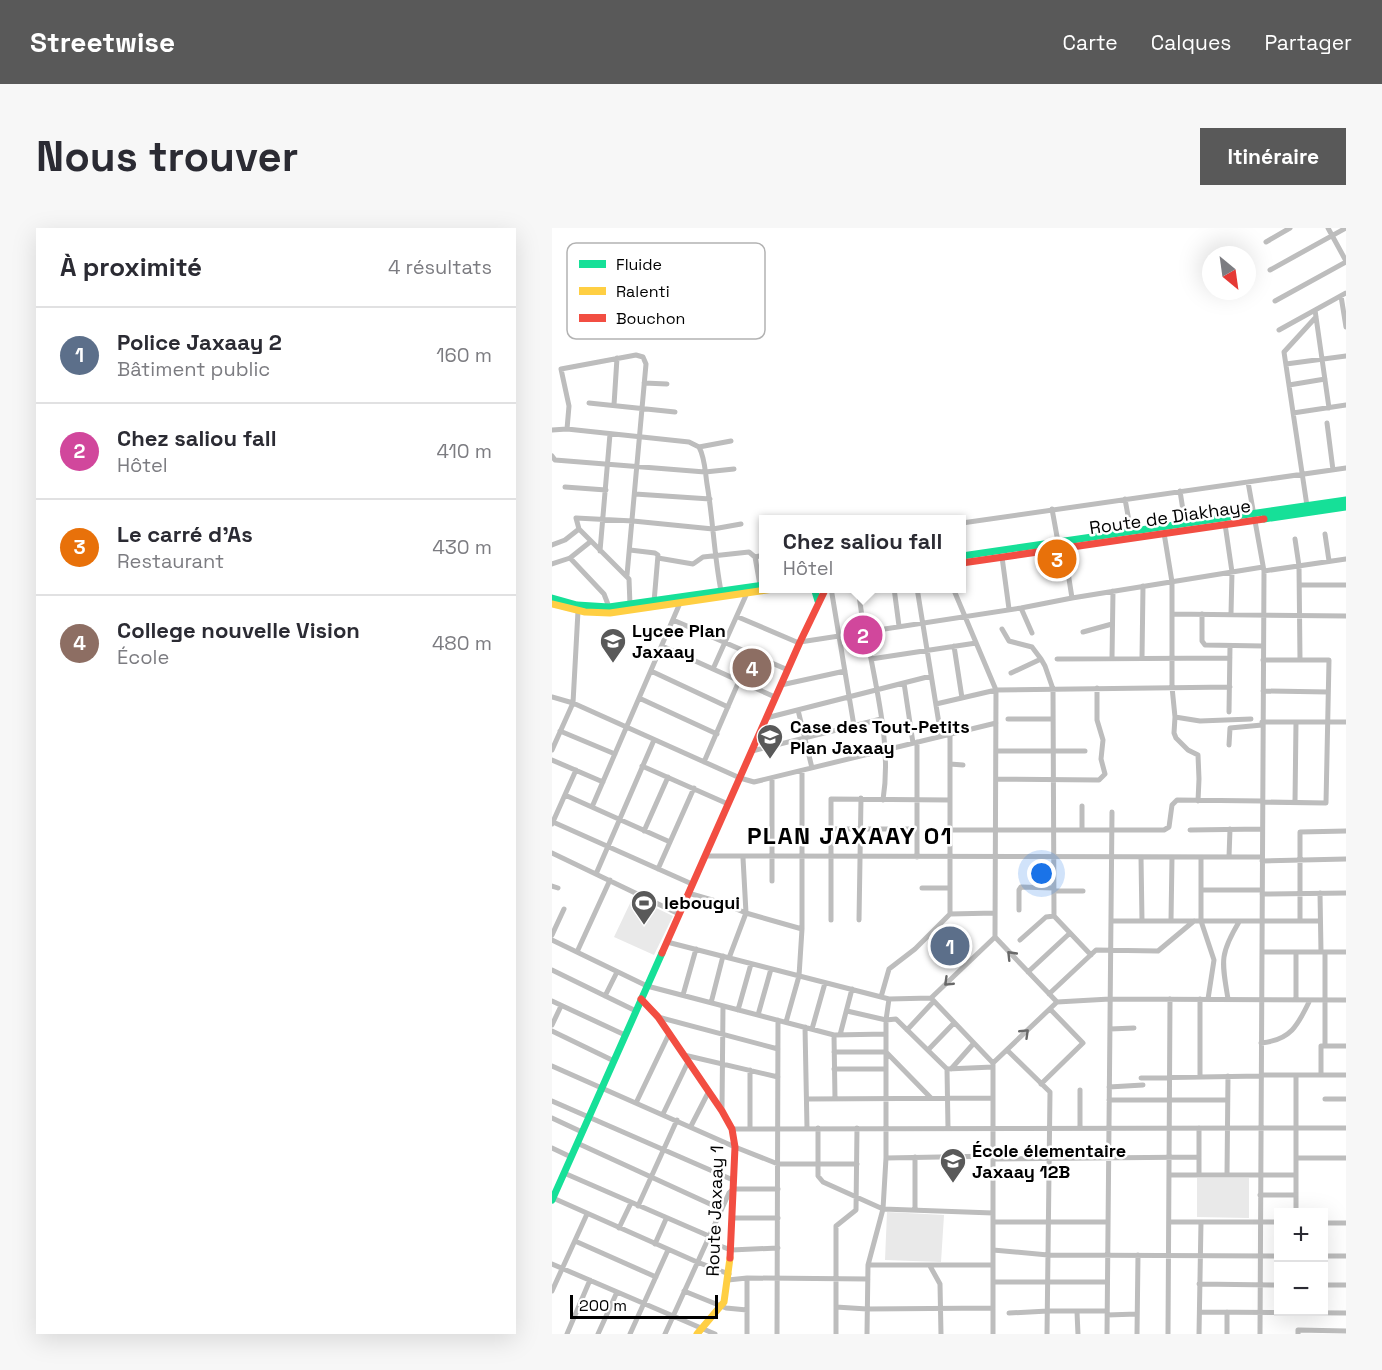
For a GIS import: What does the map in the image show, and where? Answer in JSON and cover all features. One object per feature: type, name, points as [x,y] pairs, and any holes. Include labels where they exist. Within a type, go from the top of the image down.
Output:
[{"type":"main road","name":"Route de Diakhaye","points":[[966,556],[1164,533],[1225,524],[1254,516],[1346,500]]},
{"type":"main road","name":"Route de Diakhaye","points":[[966,562],[1185,523],[1346,507]]},
{"type":"main road","points":[[552,598],[577,605],[609,607],[759,585]]},
{"type":"main road","points":[[552,604],[578,611],[610,613],[759,591]]},
{"type":"main road","points":[[816,593],[818,601]]},
{"type":"main road","points":[[552,1199],[823,593]]},
{"type":"main road","name":"Route Jaxaay 1","points":[[641,999],[658,1017],[722,1111],[732,1130],[735,1147],[731,1250],[722,1307]]},
{"type":"main road","points":[[699,1331],[722,1307]]},
{"type":"street","points":[[1266,242],[1290,228]]},
{"type":"street","points":[[1275,301],[1346,261],[1328,228]]},
{"type":"street","points":[[1270,270],[1346,228]]},
{"type":"street","points":[[1279,330],[1316,313],[1344,295],[1346,327]]},
{"type":"street","points":[[1316,313],[1329,408]]},
{"type":"street","points":[[1307,506],[1284,352],[1316,313]]},
{"type":"street","points":[[552,371],[636,355],[643,357],[646,364],[627,575]]},
{"type":"street","points":[[1286,364],[1346,356]]},
{"type":"street","points":[[614,405],[617,358]]},
{"type":"street","points":[[561,369],[569,406],[567,429]]},
{"type":"street","points":[[1289,385],[1325,379]]},
{"type":"street","points":[[644,383],[667,384]]},
{"type":"street","points":[[590,404],[675,412]]},
{"type":"street","points":[[1293,413],[1346,405]]},
{"type":"street","points":[[1327,423],[1333,470]]},
{"type":"street","points":[[552,430],[567,429],[689,442],[699,447],[703,454],[710,499],[714,556],[721,591]]},
{"type":"street","points":[[600,551],[610,434]]},
{"type":"street","points":[[699,447],[731,441]]},
{"type":"street","points":[[552,456],[555,460],[705,472],[734,469]]},
{"type":"street","points":[[966,522],[1346,468]]},
{"type":"street","points":[[1248,482],[1263,569],[1260,1334]]},
{"type":"street","points":[[565,487],[606,490]]},
{"type":"street","points":[[1180,491],[1185,523]]},
{"type":"street","points":[[635,494],[710,499]]},
{"type":"street","points":[[1125,499],[1131,532]]},
{"type":"street","points":[[1052,509],[1072,598]]},
{"type":"street","points":[[630,605],[631,583],[627,575],[590,542],[579,529],[575,519],[577,517],[713,529],[741,525]]},
{"type":"street","points":[[1225,524],[1232,572],[1231,614]]},
{"type":"street","points":[[552,545],[565,540],[579,529]]},
{"type":"street","points":[[1164,533],[1172,582],[1174,733],[1188,750],[1198,755],[1198,801]]},
{"type":"street","points":[[1325,534],[1329,561]]},
{"type":"street","points":[[1294,539],[1300,585],[1300,660]]},
{"type":"street","points":[[552,564],[570,558],[590,542]]},
{"type":"street","points":[[630,550],[655,553],[658,558],[654,602]]},
{"type":"street","points":[[658,558],[693,564],[703,557],[749,552],[755,557],[759,573]]},
{"type":"street","points":[[755,557],[759,556]]},
{"type":"street","points":[[1002,557],[1009,609]]},
{"type":"street","points":[[570,558],[604,594],[609,607]]},
{"type":"street","points":[[738,616],[800,643],[1232,572],[1346,559]]},
{"type":"street","points":[[1300,585],[1346,585]]},
{"type":"street","points":[[1142,658],[1143,586]]},
{"type":"street","points":[[1112,658],[1113,591]]},
{"type":"street","points":[[713,669],[747,593]]},
{"type":"street","points":[[832,593],[854,726]]},
{"type":"street","points":[[859,593],[885,750],[883,800]]},
{"type":"street","points":[[895,593],[898,626]]},
{"type":"street","points":[[918,593],[941,736]]},
{"type":"street","points":[[907,1030],[932,1000],[994,938],[996,690],[955,593]]},
{"type":"street","points":[[592,807],[680,603]]},
{"type":"street","points":[[1021,608],[1032,633]]},
{"type":"street","points":[[552,750],[573,703],[578,611]]},
{"type":"street","points":[[1172,614],[1346,616]]},
{"type":"street","points":[[1202,614],[1202,644],[1263,646]]},
{"type":"street","points":[[673,620],[788,670]]},
{"type":"street","points":[[1083,632],[1112,624]]},
{"type":"street","points":[[1002,629],[1009,641],[1032,647],[1048,672],[1053,689],[1054,916],[1091,955]]},
{"type":"street","points":[[871,659],[976,643]]},
{"type":"street","points":[[662,646],[776,698]]},
{"type":"street","points":[[954,646],[962,698]]},
{"type":"street","points":[[1229,712],[1230,646]]},
{"type":"street","points":[[1057,659],[1230,658]]},
{"type":"street","points":[[1011,673],[1041,659]]},
{"type":"street","points":[[950,830],[1167,829],[1170,825],[1173,802],[1326,803],[1329,660],[1263,660]]},
{"type":"street","points":[[651,671],[728,707]]},
{"type":"street","points":[[781,686],[845,671]]},
{"type":"street","points":[[766,718],[931,676]]},
{"type":"street","points":[[704,762],[739,681]]},
{"type":"street","points":[[904,683],[915,742],[917,857]]},
{"type":"street","points":[[936,705],[996,690],[1230,687]]},
{"type":"street","points":[[996,779],[1099,780],[1105,774],[1101,759],[1102,740],[1097,720],[1097,688]]},
{"type":"street","points":[[1263,691],[1328,692]]},
{"type":"street","points":[[552,697],[573,703],[740,778],[754,782],[996,723]]},
{"type":"street","points":[[639,698],[717,734]]},
{"type":"street","points":[[798,710],[812,768]]},
{"type":"street","points":[[1175,717],[1200,721],[1251,719]]},
{"type":"street","points":[[1008,719],[1053,718]]},
{"type":"street","points":[[752,751],[880,719]]},
{"type":"street","points":[[1295,803],[1296,722]]},
{"type":"street","points":[[1229,745],[1232,726],[1262,723],[1346,722]]},
{"type":"street","points":[[560,731],[615,754]]},
{"type":"street","points":[[950,734],[950,914]]},
{"type":"street","points":[[596,874],[654,740]]},
{"type":"street","points":[[996,752],[1085,751]]},
{"type":"street","points":[[552,760],[603,782]]},
{"type":"street","points":[[950,764],[963,765]]},
{"type":"street","points":[[642,766],[728,804]]},
{"type":"street","points":[[576,770],[552,823],[692,884]]},
{"type":"street","points":[[786,1022],[799,976],[802,929],[802,771]]},
{"type":"street","points":[[644,831],[668,777]]},
{"type":"street","points":[[772,778],[772,881]]},
{"type":"street","points":[[658,869],[693,788]]},
{"type":"street","points":[[565,795],[670,842]]},
{"type":"street","points":[[859,920],[861,798]]},
{"type":"street","points":[[831,920],[831,799],[950,800]]},
{"type":"street","points":[[1082,806],[1082,830]]},
{"type":"street","points":[[1107,1334],[1112,812]]},
{"type":"street","points":[[832,829],[917,829]]},
{"type":"street","points":[[1229,857],[1230,829]]},
{"type":"street","points":[[1190,830],[1262,829]]},
{"type":"street","points":[[1300,921],[1300,832],[1346,831]]},
{"type":"street","points":[[552,853],[679,914]]},
{"type":"street","points":[[705,856],[743,858],[1229,857],[1346,859]]},
{"type":"street","points":[[1141,857],[1142,921]]},
{"type":"street","points":[[1171,921],[1172,857]]},
{"type":"street","points":[[1201,857],[1198,921],[1214,960],[1208,999]]},
{"type":"street","points":[[711,1003],[726,957],[746,914],[743,858]]},
{"type":"street","points":[[577,952],[610,880]]},
{"type":"street","points":[[1019,910],[1021,887],[1083,891]]},
{"type":"street","points":[[922,888],[950,888]]},
{"type":"street","points":[[1201,890],[1300,894],[1346,893]]},
{"type":"street","points":[[688,893],[719,902],[746,914],[802,929]]},
{"type":"street","points":[[1320,893],[1325,1000],[1321,1075]]},
{"type":"street","points":[[552,935],[564,909]]},
{"type":"street","points":[[881,997],[889,969],[915,949],[950,914],[995,913]]},
{"type":"street","points":[[1020,940],[1046,917],[1054,916]]},
{"type":"street","points":[[552,918],[559,921]]},
{"type":"street","points":[[1111,921],[1320,921]]},
{"type":"street","points":[[1049,994],[1096,950],[1158,951],[1198,921]]},
{"type":"street","points":[[1228,999],[1222,961],[1227,943],[1239,922]]},
{"type":"street","points":[[1028,972],[1070,933]]},
{"type":"street","points":[[994,938],[1057,1002]]},
{"type":"street","points":[[552,940],[647,986],[837,1035],[886,1034]]},
{"type":"street","points":[[667,942],[889,999],[932,1000],[993,1065],[993,1334]]},
{"type":"street","points":[[683,995],[696,949]]},
{"type":"street","points":[[1262,952],[1346,952]]},
{"type":"street","points":[[1296,952],[1296,1000]]},
{"type":"street","points":[[1214,960],[1222,961]]},
{"type":"street","points":[[738,1010],[751,964]]},
{"type":"street","points":[[758,1015],[771,969]]},
{"type":"street","points":[[552,970],[636,1011]]},
{"type":"street","points":[[605,996],[617,972]]},
{"type":"street","points":[[812,1029],[825,982]]},
{"type":"street","points":[[835,1099],[834,1052],[852,989]]},
{"type":"street","points":[[867,1334],[868,1265],[883,1209],[886,1158],[886,1020],[889,999]]},
{"type":"street","points":[[846,1011],[886,1020],[896,1019],[949,1069],[993,1065],[1057,1002],[1110,999],[1346,1000]]},
{"type":"street","points":[[1168,1334],[1170,999]]},
{"type":"street","points":[[1200,999],[1200,1077]]},
{"type":"street","points":[[1261,1043],[1276,1041],[1286,1035],[1299,1022],[1310,1000]]},
{"type":"street","points":[[552,1001],[625,1035]]},
{"type":"street","points":[[552,1025],[561,1005]]},
{"type":"street","points":[[722,1111],[723,1006]]},
{"type":"street","points":[[1041,1084],[1083,1043],[1050,1009]]},
{"type":"street","points":[[658,1017],[778,1049]]},
{"type":"street","points":[[777,1334],[778,1020]]},
{"type":"street","points":[[928,1050],[954,1023]]},
{"type":"street","points":[[805,1028],[807,1128]]},
{"type":"street","points":[[1110,1029],[1134,1028]]},
{"type":"street","points":[[552,1031],[614,1061]]},
{"type":"street","points":[[636,1103],[669,1034]]},
{"type":"street","points":[[948,1128],[949,1069],[974,1044]]},
{"type":"street","points":[[1324,1046],[1346,1046]]},
{"type":"street","points":[[1007,1050],[1050,1092],[1047,1334]]},
{"type":"street","points":[[834,1052],[886,1052],[931,1098]]},
{"type":"street","points":[[682,1054],[778,1077]]},
{"type":"street","points":[[663,1114],[688,1062]]},
{"type":"street","points":[[552,1066],[778,1164],[857,1164]]},
{"type":"street","points":[[834,1070],[886,1070]]},
{"type":"street","points":[[750,1071],[750,1128]]},
{"type":"street","points":[[1296,1075],[1296,1208]]},
{"type":"street","points":[[1141,1078],[1346,1075]]},
{"type":"street","points":[[1227,1175],[1228,1076]]},
{"type":"street","points":[[1109,1087],[1143,1085]]},
{"type":"street","points":[[1080,1090],[1080,1128]]},
{"type":"street","points":[[691,1126],[708,1091]]},
{"type":"street","points":[[807,1099],[993,1098]]},
{"type":"street","points":[[1325,1099],[1346,1099]]},
{"type":"street","points":[[1109,1100],[1227,1100]]},
{"type":"street","points":[[552,1101],[733,1180]]},
{"type":"street","points":[[552,1118],[582,1132]]},
{"type":"street","points":[[638,1206],[677,1120]]},
{"type":"street","points":[[732,1130],[750,1128],[1346,1128]]},
{"type":"street","points":[[818,1128],[818,1176],[820,1180],[883,1209],[993,1212]]},
{"type":"street","points":[[836,1334],[836,1226],[855,1213],[857,1128]]},
{"type":"street","points":[[1199,1128],[1199,1175]]},
{"type":"street","points":[[577,1143],[721,1209]]},
{"type":"street","points":[[552,1148],[571,1157]]},
{"type":"street","points":[[915,1157],[915,1210]]},
{"type":"street","points":[[886,1158],[1199,1157]]},
{"type":"street","points":[[1296,1158],[1346,1158]]},
{"type":"street","points":[[564,1173],[731,1250],[778,1248]]},
{"type":"street","points":[[1169,1175],[1296,1175]]},
{"type":"street","points":[[552,1179],[560,1183]]},
{"type":"street","points":[[665,1334],[729,1192],[733,1189],[778,1189]]},
{"type":"street","points":[[1260,1195],[1296,1195]]},
{"type":"street","points":[[552,1199],[728,1277],[868,1279]]},
{"type":"street","points":[[619,1228],[631,1203]]},
{"type":"street","points":[[552,1291],[587,1214]]},
{"type":"street","points":[[732,1218],[778,1218]]},
{"type":"street","points":[[655,1244],[666,1219]]},
{"type":"street","points":[[993,1222],[1108,1222]]},
{"type":"street","points":[[1169,1222],[1274,1222]]},
{"type":"street","points":[[1200,1334],[1201,1222]]},
{"type":"street","points":[[1328,1223],[1346,1223]]},
{"type":"street","points":[[575,1241],[656,1277]]},
{"type":"street","points":[[630,1334],[668,1250]]},
{"type":"street","points":[[993,1250],[1048,1255],[1274,1256]]},
{"type":"street","points":[[1137,1334],[1138,1255]]},
{"type":"street","points":[[1328,1256],[1346,1256]]},
{"type":"street","points":[[552,1264],[673,1316],[699,1331],[715,1334]]},
{"type":"street","points":[[868,1265],[993,1265]]},
{"type":"street","points":[[930,1266],[939,1279],[941,1334]]},
{"type":"street","points":[[747,1278],[747,1334]]},
{"type":"street","points":[[567,1334],[590,1280]]},
{"type":"street","points":[[993,1282],[1107,1282]]},
{"type":"street","points":[[1199,1284],[1274,1285]]},
{"type":"street","points":[[1328,1285],[1346,1285]]},
{"type":"street","points":[[684,1291],[722,1307],[747,1310]]},
{"type":"street","points":[[598,1334],[616,1292]]},
{"type":"street","points":[[836,1307],[867,1309],[993,1308]]},
{"type":"street","points":[[1009,1313],[1048,1311],[1137,1314]]},
{"type":"street","points":[[1077,1312],[1078,1334]]},
{"type":"street","points":[[1201,1312],[1346,1313]]},
{"type":"street","points":[[1227,1312],[1227,1334]]},
{"type":"street","points":[[1298,1334],[1298,1330],[1346,1331]]},
{"type":"shaded area","name":"lebougui","points":[[633,897],[673,916],[654,955],[614,937]]},
{"type":"shaded area","points":[[1197,1178],[1249,1178],[1249,1218],[1197,1217]]},
{"type":"shaded area","points":[[887,1212],[944,1215],[941,1262],[885,1260]]},
{"type":"traffic: fast","points":[[966,555],[1346,500]]},
{"type":"traffic: fast","points":[[1264,519],[1346,507]]},
{"type":"traffic: fast","points":[[552,598],[577,605],[609,607],[759,586]]},
{"type":"traffic: fast","points":[[816,593],[818,601]]},
{"type":"traffic: fast","points":[[552,1200],[662,953]]},
{"type":"traffic: slow","points":[[552,604],[585,612],[610,613],[759,591]]},
{"type":"traffic: slow","points":[[697,1334],[724,1302],[730,1258]]},
{"type":"traffic: jam","points":[[966,562],[1264,519]]},
{"type":"traffic: jam","points":[[662,953],[824,593]]},
{"type":"traffic: jam","points":[[641,999],[658,1017],[732,1129],[735,1147],[730,1258]]},
{"type":"place","name":"Le carré d'As","points":[[1057,559]]},
{"type":"place","name":"Chez saliou fall","points":[[863,635]]},
{"type":"place","name":"Lycee Plan Jaxaay","points":[[613,664]]},
{"type":"place","name":"College nouvelle Vision","points":[[752,668]]},
{"type":"place","name":"Case des Tout-Petits Plan Jaxaay","points":[[770,760]]},
{"type":"place","name":"lebougui","points":[[644,926]]},
{"type":"place","name":"Police Jaxaay 2","points":[[950,946]]},
{"type":"place","name":"École élementaire Jaxaay 12B","points":[[953,1184]]},
{"type":"district","name":"PLAN JAXAAY 01","points":[[850,836]]}]
